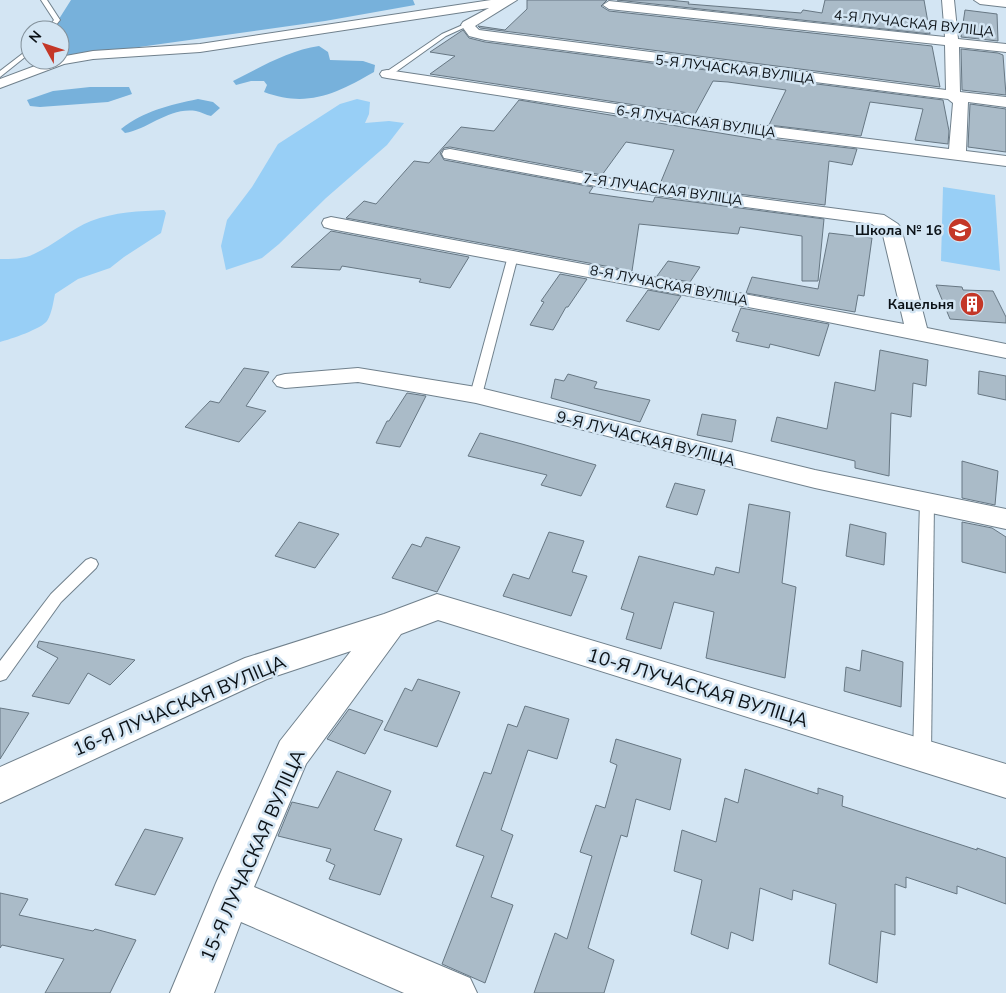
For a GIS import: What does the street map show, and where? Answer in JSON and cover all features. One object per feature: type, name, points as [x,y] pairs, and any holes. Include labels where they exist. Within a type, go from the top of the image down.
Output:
[{"type":"street","points":[[467,26],[510,0]]},
{"type":"street","points":[[0,84],[61,61],[93,55],[217,46],[510,0]]},
{"type":"street","points":[[948,0],[952,42],[953,96],[961,102],[957,154]]},
{"type":"street","points":[[980,0],[1006,3]]},
{"type":"street","name":"4-Я ЛУЧАСКАЯ ВУЛІЦА","points":[[609,5],[1006,48]]},
{"type":"street","name":"5-Я ЛУЧАСКАЯ ВУЛІЦА","points":[[467,26],[474,33],[485,36],[1006,102]]},
{"type":"street","name":"6-Я ЛУЧАСКАЯ ВУЛІЦА","points":[[387,74],[750,129],[1006,161]]},
{"type":"street","name":"7-Я ЛУЧАСКАЯ ВУЛІЦА","points":[[450,154],[618,185],[877,219],[891,228],[917,333]]},
{"type":"street","name":"8-Я ЛУЧАСКАЯ ВУЛІЦА","points":[[331,222],[808,311],[1006,351]]},
{"type":"street","name":"9-Я ЛУЧАСКАЯ ВУЛІЦА","points":[[285,381],[358,375],[476,396],[815,479],[1006,519]]},
{"type":"street","name":"10-Я ЛУЧАСКАЯ ВУЛІЦА","points":[[390,625],[437,607],[1006,781]]},
{"type":"street","name":"16-Я ЛУЧАСКАЯ ВУЛІЦА","points":[[0,785],[257,668],[390,625]]},
{"type":"street","name":"15-Я ЛУЧАСКАЯ ВУЛІЦА","points":[[192,993],[230,897],[293,753],[390,625]]},
{"type":"street","points":[[230,897],[454,993]]},
{"type":"lane","points":[[44,0],[57,20]]},
{"type":"lane","points":[[387,74],[444,35],[467,26]]},
{"type":"lane","points":[[0,75],[20,58]]},
{"type":"lane","points":[[476,396],[513,256]]},
{"type":"lane","points":[[922,755],[927,502]]},
{"type":"lane","points":[[0,674],[56,598],[91,564]]},
{"type":"shaded area","points":[[71,0],[413,0],[415,5],[325,21],[70,57],[70,20],[58,20]]},
{"type":"shaded area","points":[[319,46],[328,52],[330,60],[363,61],[375,65],[374,72],[347,87],[308,99],[280,97],[264,92],[267,85],[264,81],[251,81],[236,85],[233,81],[285,55]]},
{"type":"shaded area","points":[[90,87],[129,87],[132,94],[108,102],[40,107],[30,106],[27,100],[53,91]]},
{"type":"shaded area","points":[[198,99],[213,102],[220,108],[211,116],[196,111],[177,112],[134,131],[125,133],[121,129],[157,110]]},
{"type":"shaded area","points":[[357,99],[370,102],[369,114],[365,123],[389,121],[404,123],[387,145],[326,198],[279,244],[262,258],[226,270],[221,246],[227,220],[252,187],[278,144],[340,104]]},
{"type":"shaded area","points":[[943,187],[995,195],[1000,271],[941,261]]},
{"type":"shaded area","points":[[164,210],[166,213],[161,233],[110,268],[78,279],[55,294],[50,315],[44,324],[0,342],[0,259],[30,256],[84,224],[100,218],[127,212]]},
{"type":"building","points":[[527,0],[607,0],[601,6],[609,11],[932,46],[940,87],[480,28],[478,26],[505,30],[527,9]]},
{"type":"building","points":[[617,0],[668,0],[689,2],[688,4],[801,13],[803,10],[822,13],[825,0],[924,0],[930,34]]},
{"type":"building","points":[[965,10],[997,14],[998,41],[961,37]]},
{"type":"building","points":[[463,30],[469,38],[485,42],[943,100],[949,131],[948,144],[915,140],[923,109],[870,102],[861,136],[769,125],[786,90],[728,82],[713,81],[695,114],[430,74],[455,56],[430,52]]},
{"type":"building","points":[[961,49],[1003,55],[1006,95],[962,90]]},
{"type":"building","points":[[519,100],[762,140],[763,138],[857,149],[852,165],[829,161],[825,205],[660,184],[674,150],[626,142],[602,175],[450,147],[444,148],[440,153],[444,160],[593,187],[589,193],[653,202],[655,197],[824,219],[818,281],[802,281],[802,236],[740,227],[738,234],[639,224],[632,271],[346,218],[364,201],[376,204],[414,161],[429,163],[461,127],[494,131]]},
{"type":"building","points":[[970,104],[1006,109],[1006,152],[968,147]]},
{"type":"building","points":[[331,231],[469,257],[450,288],[419,282],[421,279],[342,266],[340,270],[291,267]]},
{"type":"building","points":[[829,233],[872,238],[864,296],[858,295],[855,312],[746,293],[752,277],[818,289]]},
{"type":"building","points":[[668,261],[700,267],[690,282],[657,276]]},
{"type":"building","points":[[560,274],[587,279],[568,307],[566,307],[553,330],[530,325],[544,302],[541,301]]},
{"type":"building","name":"Кацельня","points":[[936,285],[962,287],[963,290],[993,291],[1006,317],[1006,323],[950,319]]},
{"type":"building","points":[[648,290],[681,296],[659,330],[626,321]]},
{"type":"building","points":[[741,308],[829,324],[819,356],[770,344],[769,348],[736,341],[739,333],[732,331]]},
{"type":"building","points":[[880,350],[928,360],[926,386],[913,383],[911,417],[891,413],[889,476],[855,468],[855,461],[771,441],[777,417],[827,429],[835,382],[875,391]]},
{"type":"building","points":[[244,368],[269,372],[246,406],[266,411],[239,442],[185,427],[210,401],[219,403]]},
{"type":"building","points":[[979,371],[1006,376],[1006,400],[978,394]]},
{"type":"building","points":[[568,374],[597,382],[594,388],[650,400],[640,422],[551,398],[555,379],[564,381]]},
{"type":"building","points":[[407,393],[426,396],[400,447],[376,443],[387,421],[389,421]]},
{"type":"building","points":[[702,414],[736,420],[732,442],[697,435]]},
{"type":"building","points":[[480,433],[596,465],[581,496],[541,485],[547,475],[468,456]]},
{"type":"building","points":[[962,461],[998,471],[995,505],[962,498]]},
{"type":"building","points":[[675,483],[705,490],[697,515],[666,507]]},
{"type":"building","points":[[749,504],[790,512],[782,583],[796,587],[785,678],[706,658],[714,612],[674,602],[661,649],[626,639],[634,613],[621,609],[639,556],[714,575],[716,567],[739,573]]},
{"type":"building","points":[[299,522],[339,534],[315,568],[275,556]]},
{"type":"building","points":[[962,522],[992,528],[1006,537],[1006,573],[962,562]]},
{"type":"building","points":[[850,524],[886,533],[884,565],[846,556]]},
{"type":"building","points":[[549,532],[584,541],[572,572],[587,576],[571,616],[503,596],[513,574],[529,579]]},
{"type":"building","points":[[426,537],[460,547],[437,592],[392,578],[412,544],[421,547]]},
{"type":"building","points":[[39,641],[135,660],[110,685],[88,673],[69,704],[32,696],[58,658],[37,647]]},
{"type":"building","points":[[862,650],[903,662],[901,707],[844,691],[846,667],[860,671]]},
{"type":"building","points":[[418,679],[460,692],[437,747],[384,730],[405,688],[412,691]]},
{"type":"building","points":[[525,706],[569,719],[557,759],[528,750],[501,830],[513,835],[491,897],[513,905],[485,983],[442,964],[484,856],[456,846],[484,772],[491,774],[508,724],[517,727]]},
{"type":"building","points":[[0,708],[29,713],[0,759]]},
{"type":"building","points":[[349,709],[383,721],[365,754],[327,739]]},
{"type":"building","points":[[616,739],[681,759],[670,810],[636,799],[627,837],[621,835],[588,948],[614,960],[604,993],[534,993],[555,933],[567,939],[592,856],[580,852],[596,805],[605,808],[617,765],[610,762]]},
{"type":"building","points":[[745,769],[818,794],[818,788],[843,796],[842,806],[1006,858],[1006,904],[957,886],[957,894],[906,877],[906,888],[895,884],[895,935],[881,931],[877,983],[829,964],[836,904],[793,890],[792,900],[760,888],[753,941],[731,932],[728,949],[691,934],[702,880],[674,871],[682,830],[716,842],[725,798],[738,803]]},
{"type":"building","points":[[337,771],[391,791],[374,830],[402,839],[380,895],[329,879],[335,865],[326,861],[331,849],[278,836],[292,802],[318,808]]},
{"type":"building","points":[[145,829],[183,838],[155,895],[115,885]]},
{"type":"building","points":[[0,893],[28,899],[19,915],[93,931],[95,929],[136,940],[110,993],[45,993],[64,959],[2,945],[0,948]]},
{"type":"place","name":"Школа № 16","points":[[960,230]]},
{"type":"place","name":"Кацельня","points":[[972,304]]}]
